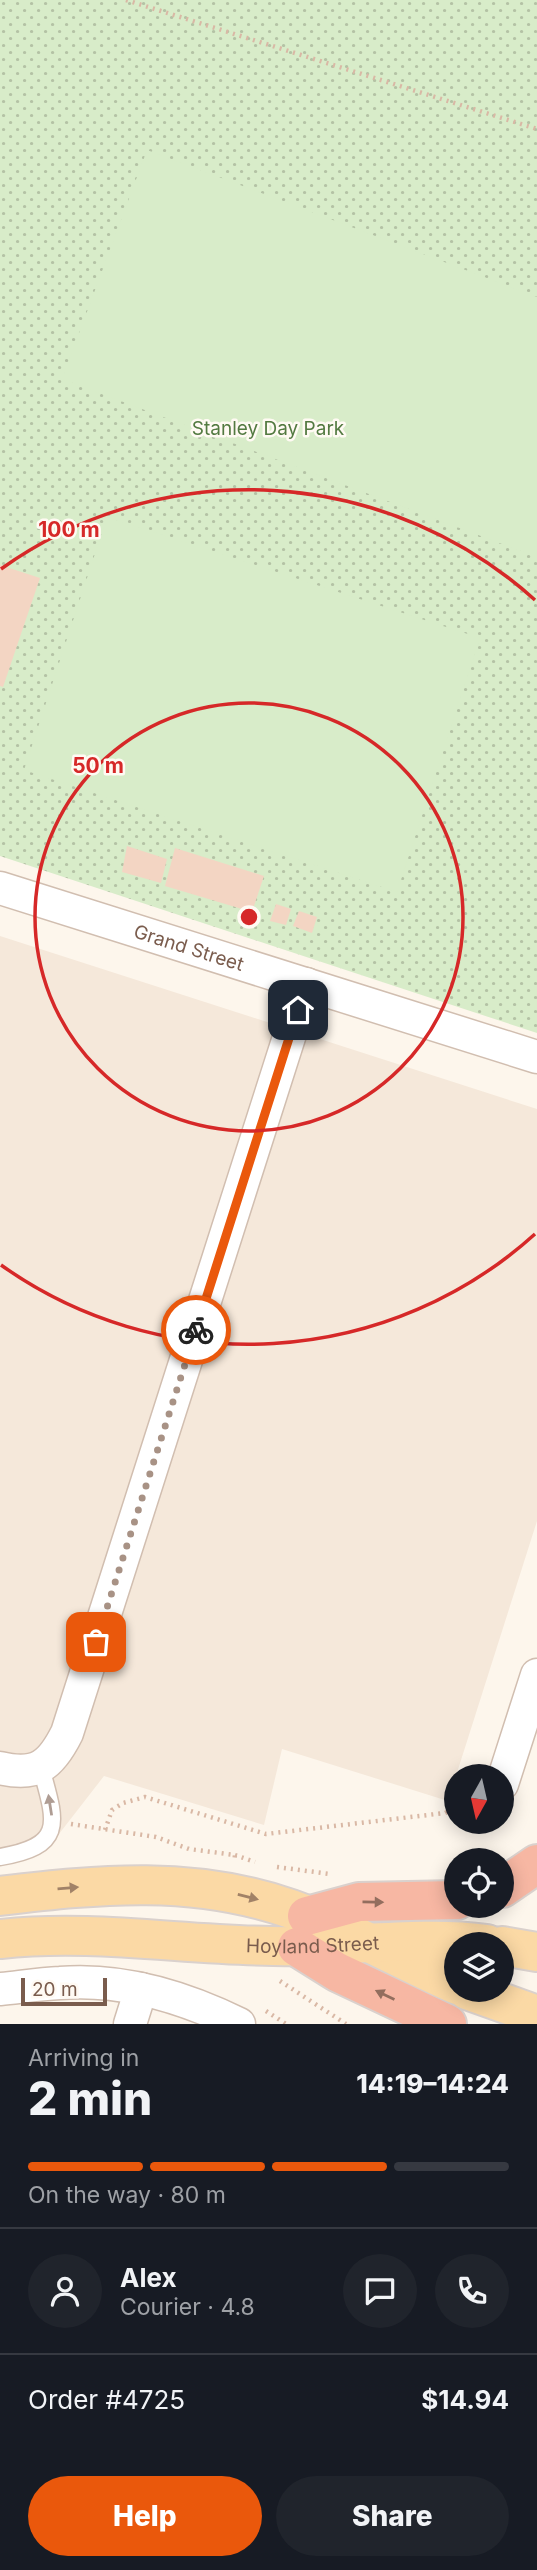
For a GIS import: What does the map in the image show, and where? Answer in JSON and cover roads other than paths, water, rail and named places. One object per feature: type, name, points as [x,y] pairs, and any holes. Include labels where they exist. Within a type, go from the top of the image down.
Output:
[{"type":"highway","points":[[514,1880],[537,1864]]},
{"type":"highway","points":[[444,1900],[359,1902],[302,1932],[337,1972],[446,2024]]},
{"type":"main road","name":"Hoyland Street","points":[[0,1896],[90,1886],[158,1884],[227,1892],[260,1900],[302,1932]]},
{"type":"main road","name":"Hoyland Street","points":[[0,1939],[71,1935],[302,1932],[370,1945],[444,1942]]},
{"type":"main road","points":[[370,1945],[444,1979]]},
{"type":"main road","points":[[514,1948],[537,1952]]},
{"type":"main road","points":[[501,2002],[537,2015]]},
{"type":"street","name":"Grand Street","points":[[0,888],[537,1057]]},
{"type":"street","points":[[0,1768],[19,1771],[41,1768],[60,1747],[71,1721],[306,984]]},
{"type":"street","points":[[508,1764],[537,1675]]},
{"type":"street","points":[[0,1989],[62,1982],[141,1989],[200,2006],[239,2024]]},
{"type":"street","points":[[130,2024],[141,1989]]},
{"type":"lane","points":[[0,1857],[39,1847],[46,1839],[52,1821],[41,1768]]},
{"type":"park label","name":"Stanley Day Park","points":[[268,428]]}]
